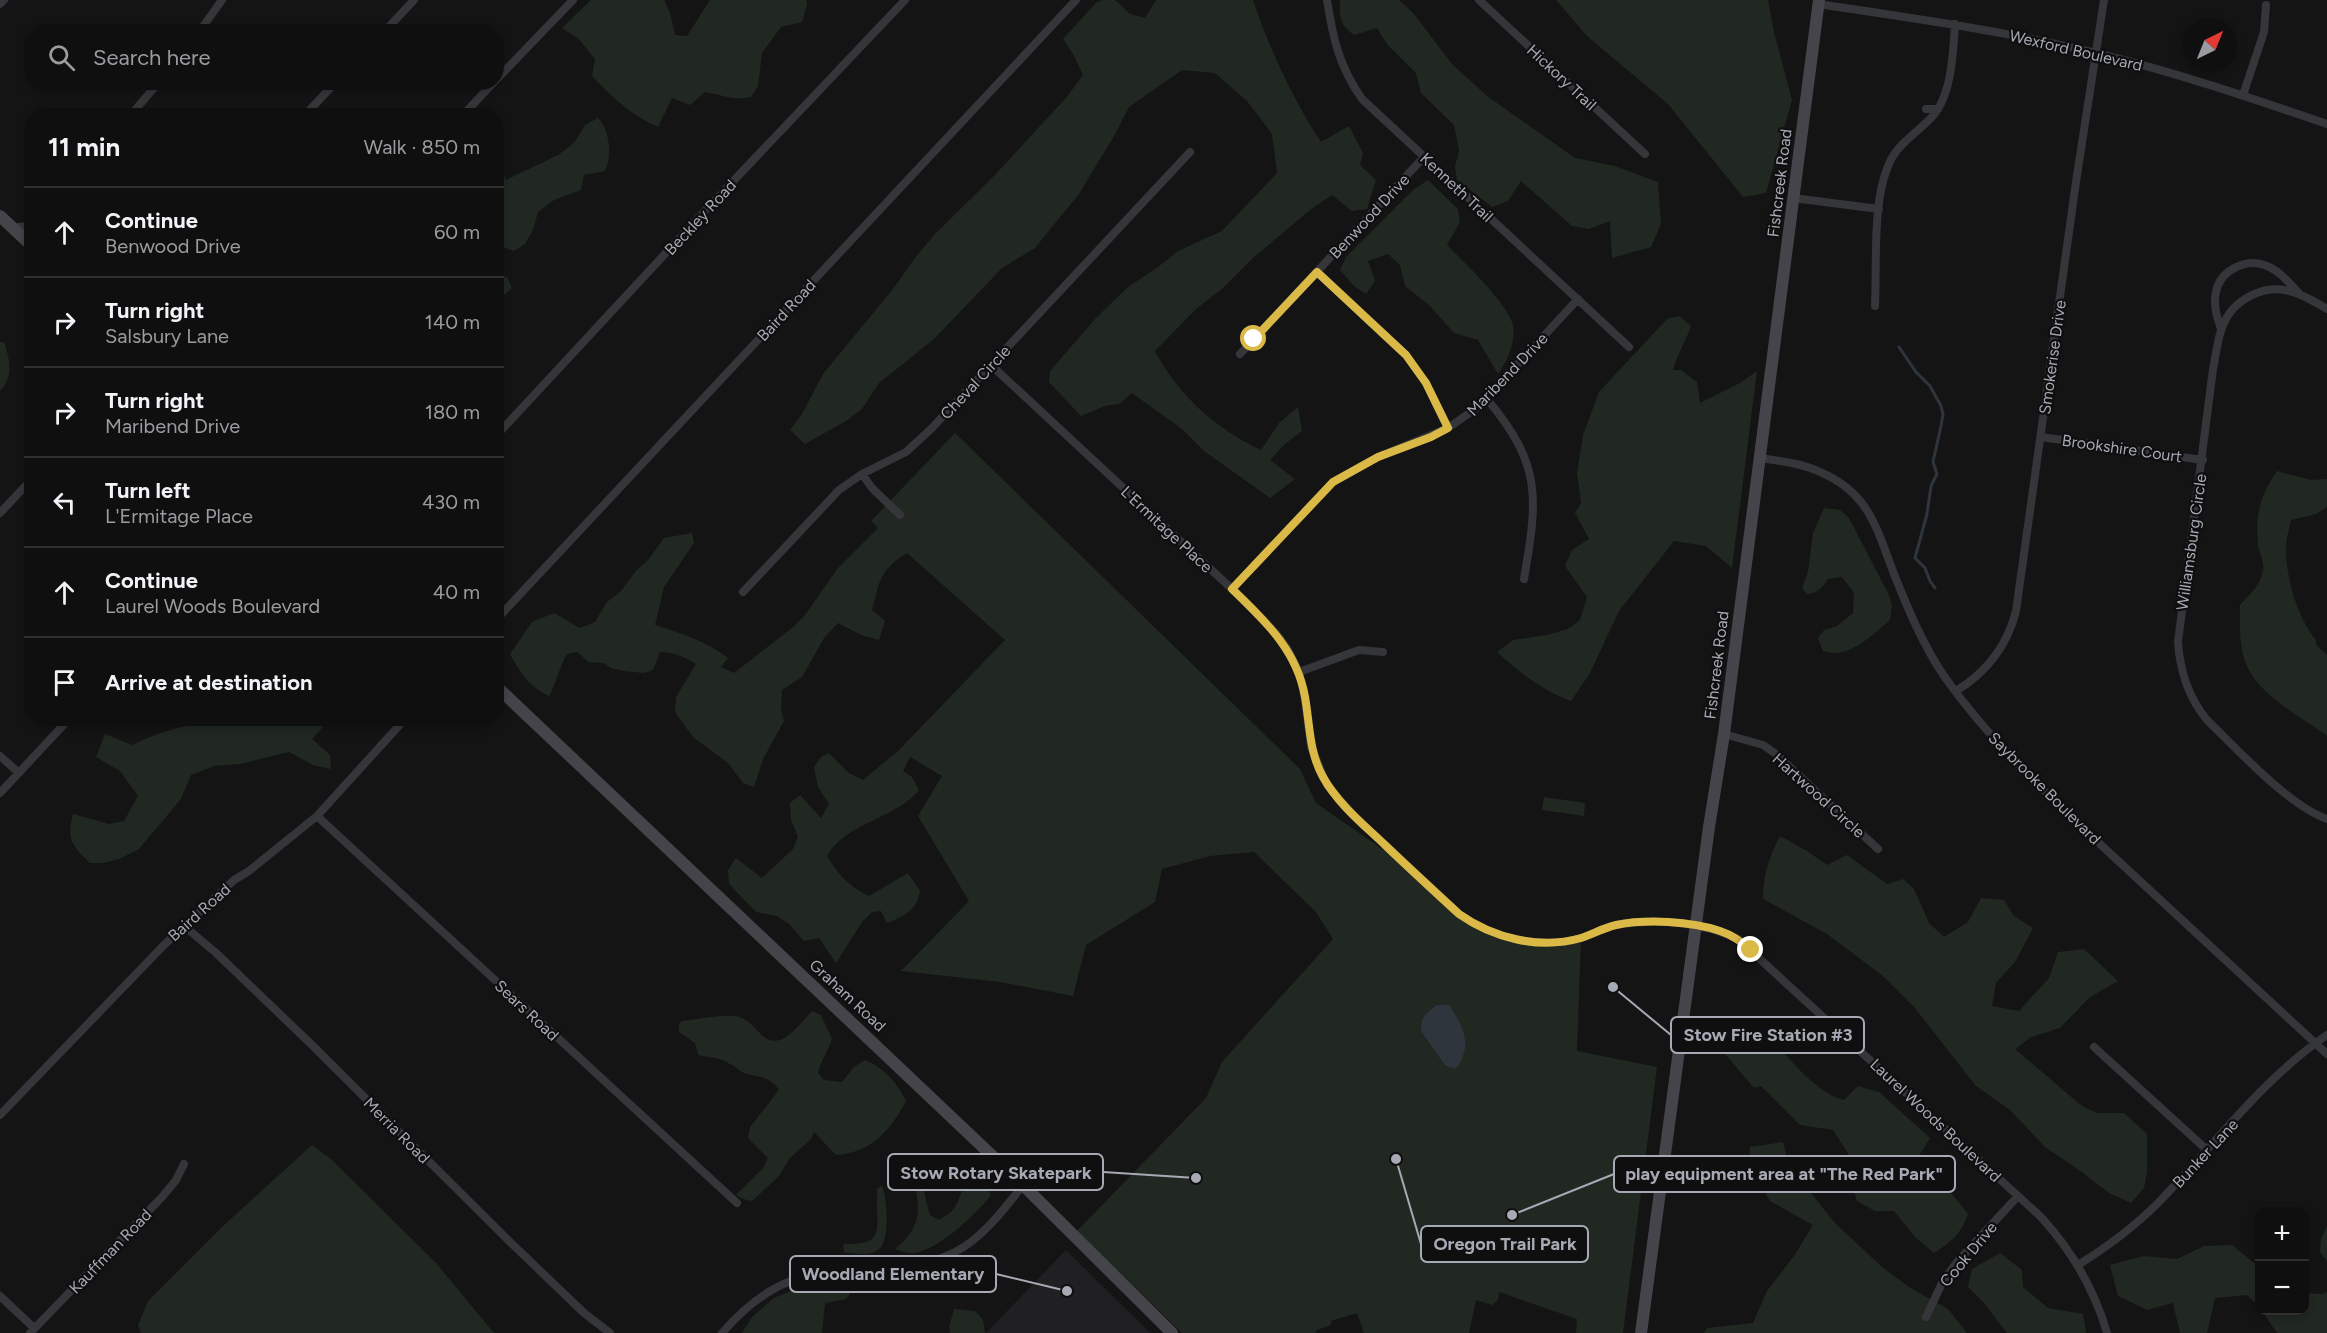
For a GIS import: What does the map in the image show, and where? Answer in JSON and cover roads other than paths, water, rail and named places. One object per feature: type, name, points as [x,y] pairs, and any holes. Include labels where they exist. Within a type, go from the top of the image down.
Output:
[{"type":"main road","name":"Fishcreek Road","points":[[1641,1333],[1695,926],[1724,734],[1819,2]]},
{"type":"main road","points":[[0,216],[24,238]]},
{"type":"main road","name":"Graham Road","points":[[504,694],[1023,1185],[1172,1333]]},
{"type":"street","points":[[0,4],[4,0]]},
{"type":"street","points":[[205,24],[222,0]]},
{"type":"street","points":[[392,24],[414,0]]},
{"type":"street","points":[[504,72],[573,0]]},
{"type":"street","name":"Beckley Road","points":[[504,427],[905,0]]},
{"type":"street","name":"Baird Road","points":[[504,611],[1076,0]]},
{"type":"street","name":"Kenneth Trail","points":[[1326,0],[1336,51],[1362,99],[1629,347]]},
{"type":"street","name":"Hickory Trail","points":[[1479,0],[1645,154]]},
{"type":"street","name":"Smokerise Drive","points":[[1956,691],[1980,675],[1994,659],[2013,625],[2023,574],[2076,182],[2104,0]]},
{"type":"street","name":"Wexford Boulevard","points":[[1819,2],[1955,24],[2097,53],[2243,95],[2327,124]]},
{"type":"street","points":[[2243,95],[2264,32],[2266,5]]},
{"type":"street","points":[[1875,306],[1879,209],[1884,177],[1894,154],[1938,109],[1950,67],[1955,24]]},
{"type":"street","points":[[137,108],[152,90]]},
{"type":"street","points":[[312,108],[328,90]]},
{"type":"street","points":[[470,108],[487,90]]},
{"type":"street","points":[[1926,109],[1938,109]]},
{"type":"street","name":"Cheval Circle","points":[[743,592],[839,490],[862,474],[888,462],[915,445],[1190,152]]},
{"type":"street","name":"Benwood Drive","points":[[1240,354],[1424,157]]},
{"type":"street","points":[[1793,198],[1879,209]]},
{"type":"street","points":[[13,228],[24,226]]},
{"type":"street","points":[[2221,329],[2216,313],[2216,289],[2222,278],[2234,267],[2248,262],[2271,267],[2300,294]]},
{"type":"street","points":[[1317,272],[1406,355],[1426,383],[1448,428]]},
{"type":"street","name":"Williamsburg Circle","points":[[2327,309],[2300,294],[2275,290],[2251,296],[2233,309],[2221,329],[2213,369],[2178,642],[2182,674],[2193,700],[2207,720],[2289,797],[2307,811],[2327,819]]},
{"type":"street","name":"Maribend Drive","points":[[1232,589],[1333,482],[1378,457],[1431,437],[1467,416],[1487,399],[1578,299]]},
{"type":"street","name":"L'Ermitage Place","points":[[991,365],[1232,589],[1276,633],[1287,648],[1299,672],[1311,747],[1327,785],[1354,817],[1440,897],[1475,925],[1498,934],[1533,942],[1566,941],[1629,923],[1653,921],[1695,926]]},
{"type":"street","points":[[1487,399],[1517,439],[1530,476],[1533,516],[1524,579]]},
{"type":"street","name":"Brookshire Court","points":[[2041,437],[2203,460]]},
{"type":"street","name":"Saybrooke Boulevard","points":[[1759,458],[1792,463],[1821,472],[1841,484],[1866,508],[1885,545],[1911,617],[1943,674],[1993,738],[2024,772],[2327,1054]]},
{"type":"street","points":[[862,474],[872,488],[900,515]]},
{"type":"street","points":[[0,513],[24,487]]},
{"type":"street","points":[[1299,672],[1359,650],[1383,652]]},
{"type":"street","points":[[0,793],[63,726]]},
{"type":"street","name":"Baird Road","points":[[0,1115],[184,926],[234,880],[249,871],[317,816],[399,726]]},
{"type":"street","name":"Hartwood Circle","points":[[1724,734],[1743,738],[1771,750],[1878,849]]},
{"type":"street","points":[[0,756],[19,773]]},
{"type":"street","name":"Sears Road","points":[[317,816],[737,1203]]},
{"type":"street","name":"Merria Road","points":[[184,926],[215,951],[584,1313],[610,1333]]},
{"type":"street","name":"Laurel Woods Boulevard","points":[[1695,926],[1723,932],[1751,950],[2052,1228],[2078,1265],[2097,1303],[2106,1333]]},
{"type":"street","name":"Bunker Lane","points":[[2078,1265],[2114,1241],[2145,1215],[2274,1078],[2327,1035]]},
{"type":"street","points":[[2094,1047],[2207,1150]]},
{"type":"street","name":"Kauffman Road","points":[[32,1331],[163,1196],[176,1180],[184,1164]]},
{"type":"street","points":[[722,1333],[761,1296],[793,1278],[840,1270],[898,1269],[937,1259],[957,1251],[982,1231],[1023,1185]]},
{"type":"street","name":"Cook Drive","points":[[1926,1317],[1940,1287],[1958,1261],[2018,1196]]},
{"type":"street","points":[[0,1296],[32,1331]]},
{"type":"waterway","points":[[1899,347],[1916,372],[1930,386],[1943,414],[1933,462],[1937,474],[1931,486],[1927,514],[1915,558],[1925,568],[1935,588]]},
{"type":"place","name":"Stow Fire Station #3","points":[[1613,987]]},
{"type":"place","name":"Oregon Trail Park","points":[[1396,1159]]},
{"type":"place","name":"Stow Rotary Skatepark","points":[[1196,1178]]},
{"type":"place","name":"play equipment area at \"The Red Park\"","points":[[1512,1215]]},
{"type":"place","name":"Woodland Elementary","points":[[1067,1291]]}]
